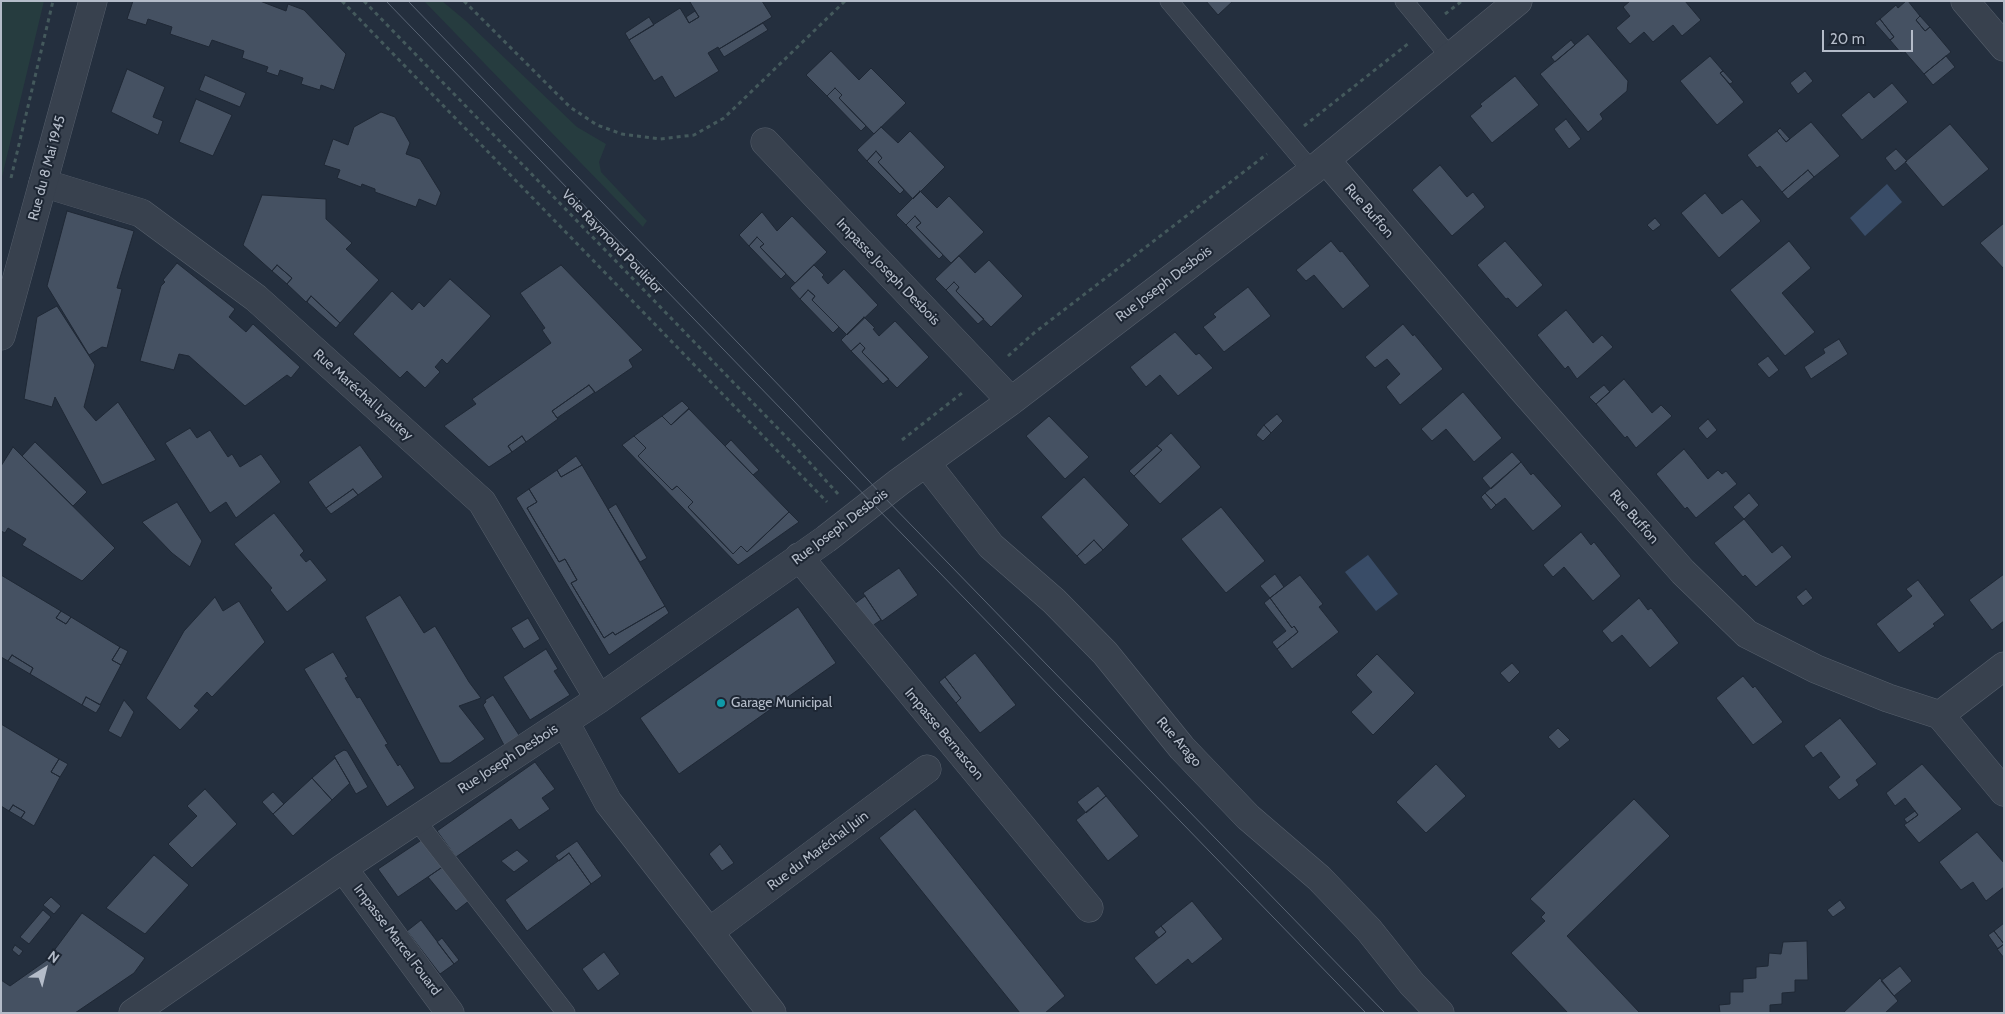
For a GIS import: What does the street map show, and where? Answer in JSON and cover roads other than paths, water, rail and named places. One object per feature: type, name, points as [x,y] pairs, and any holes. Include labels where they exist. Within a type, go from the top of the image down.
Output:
[{"type":"street","name":"Rue du 8 Mai 1945","points":[[1,336],[93,1]]},
{"type":"street","name":"Rue Joseph Desbois","points":[[133,1013],[343,868],[599,699],[826,539],[1011,401],[1319,165],[1518,1]]},
{"type":"street","points":[[1965,1],[2004,47]]},
{"type":"street","name":"Impasse Joseph Desbois","points":[[765,142],[1011,401]]},
{"type":"street","name":"Rue Buffon","points":[[1319,165],[1522,389],[1683,572],[1747,634],[1816,669],[1888,698],[1940,715]]},
{"type":"street","name":"Rue Maréchal Lyautey","points":[[43,183],[141,213],[256,298],[482,502],[599,699]]},
{"type":"street","name":"Rue Arago","points":[[926,463],[991,546],[1054,601],[1105,653],[1182,748],[1248,817],[1326,884],[1369,930],[1412,984],[1440,1013]]},
{"type":"street","name":"Impasse Bernascon","points":[[799,557],[1089,908]]},
{"type":"street","points":[[2004,666],[1940,715],[2004,792]]},
{"type":"street","points":[[565,722],[608,802],[772,1013]]},
{"type":"street","name":"Rue du Maréchal Juin","points":[[709,932],[927,769]]},
{"type":"street","name":"Impasse Marcel Fouard","points":[[343,868],[450,1013]]},
{"type":"lane","points":[[1169,1],[1286,140],[1319,165]]},
{"type":"lane","points":[[1404,1],[1450,57]]},
{"type":"lane","points":[[416,820],[566,1013]]},
{"type":"water","points":[[1887,184],[1902,202],[1865,236],[1850,218]]},
{"type":"water","points":[[1368,555],[1398,594],[1376,611],[1345,572]]},
{"type":"tram line","points":[[386,1],[1366,1013]]},
{"type":"tram line","points":[[408,1],[794,401],[882,495],[1385,1013]]},
{"type":"place","name":"Garage Municipal","points":[[721,703]]}]
